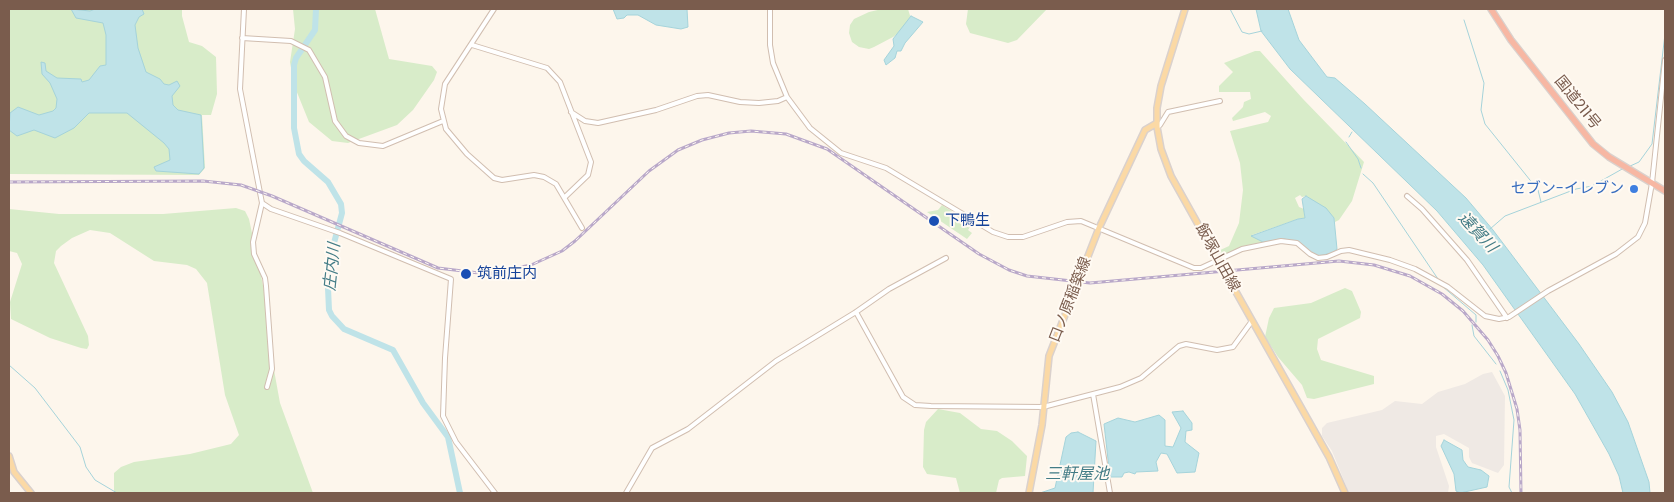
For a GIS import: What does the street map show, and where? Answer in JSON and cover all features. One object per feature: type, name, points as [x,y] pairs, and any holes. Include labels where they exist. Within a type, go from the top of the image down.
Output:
[{"type":"highway","name":"国道211号","points":[[1491,9],[1508,36],[1584,133],[1609,157],[1665,191]]},
{"type":"main road","name":"飯塚山田線","points":[[1185,9],[1161,86],[1157,125],[1161,149],[1171,176],[1329,457],[1345,493]]},
{"type":"main road","name":"口ノ原稲築線","points":[[1029,493],[1049,356],[1099,228],[1145,130],[1157,125]]},
{"type":"main road","points":[[9,456],[14,472],[31,493]]},
{"type":"street","points":[[244,9],[240,89],[262,203],[253,242],[254,254],[265,278],[266,286],[272,369],[267,387]]},
{"type":"street","points":[[494,9],[445,84],[442,97],[443,121],[451,136],[486,173],[502,180],[534,175],[544,177],[556,184],[582,228]]},
{"type":"street","points":[[770,9],[770,45],[774,62],[787,96],[810,128],[841,152],[886,168],[993,232],[1008,237],[1023,237],[1072,221],[1099,228],[1194,268],[1201,268],[1242,249],[1281,241],[1297,243],[1318,258],[1327,257],[1345,250],[1368,254],[1403,264],[1428,275],[1448,287],[1485,316],[1499,319],[1508,317],[1636,241],[1644,223],[1652,183],[1665,60]]},
{"type":"street","points":[[242,38],[291,41],[309,50],[325,77],[335,121],[340,129],[352,140],[365,145],[383,146],[443,121]]},
{"type":"street","points":[[472,45],[547,68],[560,82],[570,112],[591,162],[588,174],[565,197]]},
{"type":"street","points":[[570,112],[585,122],[598,123],[656,110],[697,96],[708,95],[733,101],[759,103],[778,101],[787,96]]},
{"type":"street","points":[[1157,125],[1160,125],[1168,112],[1220,101]]},
{"type":"street","points":[[1407,196],[1422,209],[1467,260],[1508,317]]},
{"type":"street","points":[[262,203],[271,209],[340,233],[451,279],[444,358],[443,416],[456,442],[495,493]]},
{"type":"street","points":[[626,493],[652,448],[688,429],[776,361],[856,312],[889,288],[946,258]]},
{"type":"street","points":[[856,312],[876,346],[879,357],[904,397],[910,403],[930,406],[1043,407],[1093,394],[1133,383],[1179,346],[1186,344],[1217,350],[1233,347],[1252,321]]},
{"type":"street","points":[[1093,394],[1110,493]]},
{"type":"shaded area","points":[[1492,372],[1505,396],[1504,465],[1498,473],[1472,463],[1469,457],[1469,448],[1444,434],[1436,436],[1436,447],[1449,486],[1448,493],[1349,493],[1332,451],[1322,436],[1322,428],[1327,423],[1382,410],[1395,401],[1422,404],[1438,392],[1465,384],[1483,374]]},
{"type":"green space","points":[[9,9],[182,9],[189,42],[202,46],[216,57],[217,94],[211,115],[202,115],[205,168],[199,175],[9,174]]},
{"type":"green space","points":[[293,9],[375,9],[389,59],[432,66],[437,72],[434,80],[413,110],[397,125],[348,143],[332,141],[309,122],[294,85],[290,62],[295,29]]},
{"type":"green space","points":[[882,9],[908,9],[911,19],[908,25],[893,37],[869,49],[859,47],[852,42],[849,33],[850,25],[854,19],[869,12]]},
{"type":"green space","points":[[968,9],[1047,9],[1017,40],[1008,43],[970,33],[966,24]]},
{"type":"green space","points":[[1255,51],[1260,51],[1364,162],[1352,201],[1339,220],[1335,222],[1334,218],[1306,196],[1302,197],[1300,195],[1295,198],[1299,207],[1304,209],[1305,218],[1252,235],[1263,242],[1237,249],[1219,257],[1216,252],[1229,246],[1239,223],[1243,190],[1240,163],[1230,131],[1268,122],[1271,116],[1265,112],[1233,121],[1232,118],[1243,107],[1244,102],[1251,99],[1250,92],[1219,92],[1219,86],[1233,72],[1224,63]]},
{"type":"green space","points":[[942,205],[972,224],[968,230],[972,233],[967,239],[927,212],[938,210]]},
{"type":"green space","points":[[236,208],[245,211],[249,219],[264,290],[270,348],[280,403],[313,493],[114,493],[114,473],[121,467],[134,462],[190,454],[231,444],[239,435],[225,395],[207,283],[196,269],[187,265],[154,261],[110,233],[90,230],[72,238],[61,246],[56,251],[54,263],[88,336],[89,345],[87,349],[81,348],[50,338],[11,319],[10,302],[22,264],[17,253],[9,251],[9,209],[59,214],[163,214]]},
{"type":"green space","points":[[1345,288],[1352,291],[1361,312],[1360,318],[1318,339],[1317,349],[1321,360],[1374,376],[1374,384],[1314,399],[1307,398],[1302,385],[1278,357],[1265,337],[1269,318],[1274,308],[1311,303]]},
{"type":"green space","points":[[938,409],[960,413],[981,429],[997,431],[1012,441],[1027,456],[1025,476],[1002,478],[999,480],[996,493],[960,493],[956,478],[927,474],[923,467],[924,430],[926,422]]},
{"type":"water","points":[[71,9],[90,11],[95,9],[142,9],[144,14],[139,17],[135,25],[138,48],[146,72],[160,79],[164,84],[169,85],[177,81],[180,86],[172,96],[173,105],[178,110],[201,115],[204,168],[199,174],[156,171],[154,167],[170,160],[169,149],[127,113],[89,113],[74,128],[55,138],[34,130],[17,136],[9,130],[10,113],[18,107],[39,115],[53,111],[56,108],[57,99],[50,83],[42,74],[41,62],[45,63],[46,71],[57,78],[81,79],[82,82],[89,80],[100,66],[106,65],[106,35],[103,23],[76,18]]},
{"type":"water","points":[[613,9],[687,9],[688,27],[681,29],[656,25],[638,15],[627,15],[624,18],[617,19]]},
{"type":"water","name":"遠賀川","points":[[1256,9],[1288,9],[1299,40],[1327,77],[1335,78],[1365,104],[1466,198],[1493,230],[1579,344],[1612,392],[1628,422],[1649,482],[1650,493],[1623,493],[1619,476],[1609,454],[1575,394],[1483,265],[1437,211],[1290,69],[1261,31]]},
{"type":"water","points":[[911,16],[923,22],[905,43],[901,51],[897,51],[895,58],[886,65],[884,60],[894,46],[893,39]]},
{"type":"water","points":[[1306,196],[1326,208],[1334,218],[1337,249],[1332,253],[1318,256],[1311,254],[1298,242],[1284,239],[1263,242],[1251,236],[1305,218],[1302,199]]},
{"type":"water","points":[[1183,411],[1192,423],[1192,430],[1186,431],[1185,442],[1199,453],[1195,472],[1177,473],[1167,454],[1161,453],[1156,462],[1158,471],[1136,472],[1135,474],[1129,472],[1124,473],[1122,477],[1110,477],[1104,424],[1118,418],[1135,422],[1159,415],[1165,420],[1165,446],[1173,447],[1181,428],[1172,412]]},
{"type":"water","name":"三軒屋池","points":[[1078,432],[1096,441],[1093,493],[1040,493],[1055,488],[1066,437],[1071,433]]},
{"type":"water","points":[[1444,440],[1462,450],[1463,460],[1468,467],[1481,470],[1489,476],[1487,487],[1460,493],[1456,491],[1454,474],[1441,446]]},
{"type":"waterway","name":"庄内川","points":[[316,9],[315,30],[296,58],[294,65],[294,128],[299,154],[304,161],[328,182],[341,204],[342,213],[330,258],[329,310],[344,329],[393,350],[423,403],[448,437],[460,493]]},
{"type":"waterway","points":[[1230,9],[1242,32],[1249,34],[1262,31]]},
{"type":"waterway","points":[[1464,20],[1484,83],[1481,110],[1485,124],[1538,190],[1541,202]]},
{"type":"waterway","points":[[1628,167],[1639,162],[1652,144],[1665,34]]},
{"type":"waterway","points":[[1349,137],[1352,132]]},
{"type":"waterway","points":[[1346,142],[1358,159],[1361,168]]},
{"type":"waterway","name":"遠賀川","points":[[1490,229],[1505,216],[1576,189],[1592,186],[1624,168]]},
{"type":"waterway","points":[[1363,174],[1373,183],[1438,279]]},
{"type":"waterway","points":[[1442,286],[1476,315],[1476,322]]},
{"type":"waterway","points":[[1472,325],[1474,336],[1496,364]]},
{"type":"waterway","points":[[9,365],[35,388],[80,447],[86,467],[95,480],[117,493]]},
{"type":"waterway","points":[[1500,371],[1508,390],[1514,420],[1509,487],[1512,493]]},
{"type":"railway","points":[[9,182],[203,181],[241,185],[272,196],[438,268],[487,274],[531,265],[562,251],[649,171],[678,150],[702,140],[729,133],[751,131],[786,134],[827,149],[979,254],[1009,270],[1027,276],[1090,283],[1339,261],[1374,265],[1410,276],[1442,294],[1463,311],[1488,340],[1498,356],[1506,373],[1517,409],[1520,430],[1521,493]]},
{"type":"place","name":"セブン-イレブン","points":[[1634,189]]},
{"type":"place","name":"下鴨生","points":[[934,221]]},
{"type":"place","name":"筑前庄内","points":[[466,274]]}]
